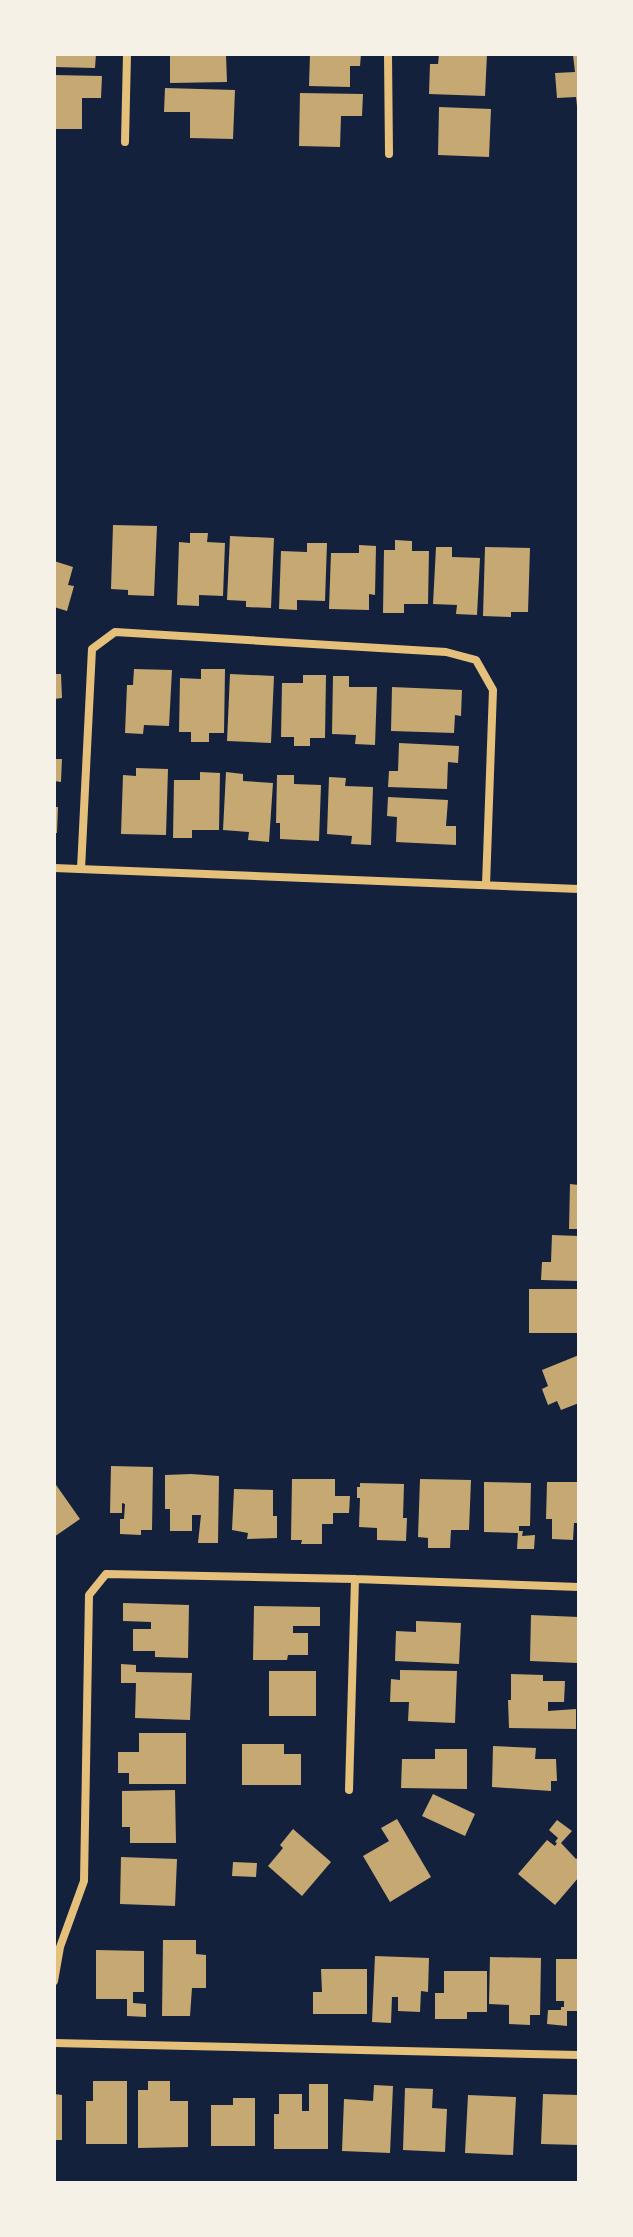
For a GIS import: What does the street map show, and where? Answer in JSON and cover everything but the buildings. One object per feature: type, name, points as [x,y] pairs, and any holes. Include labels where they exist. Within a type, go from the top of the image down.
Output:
[{"type":"street","points":[[125,142],[127,54]]},
{"type":"street","points":[[388,54],[389,154]]},
{"type":"street","points":[[81,869],[92,649],[115,632],[446,652],[476,660],[493,690],[486,885]]},
{"type":"street","points":[[54,868],[579,889]]},
{"type":"street","points":[[54,1981],[60,1947],[84,1881],[89,1595],[106,1574],[579,1587]]},
{"type":"street","points":[[349,1790],[355,1579]]},
{"type":"street","points":[[54,2043],[579,2055]]}]
